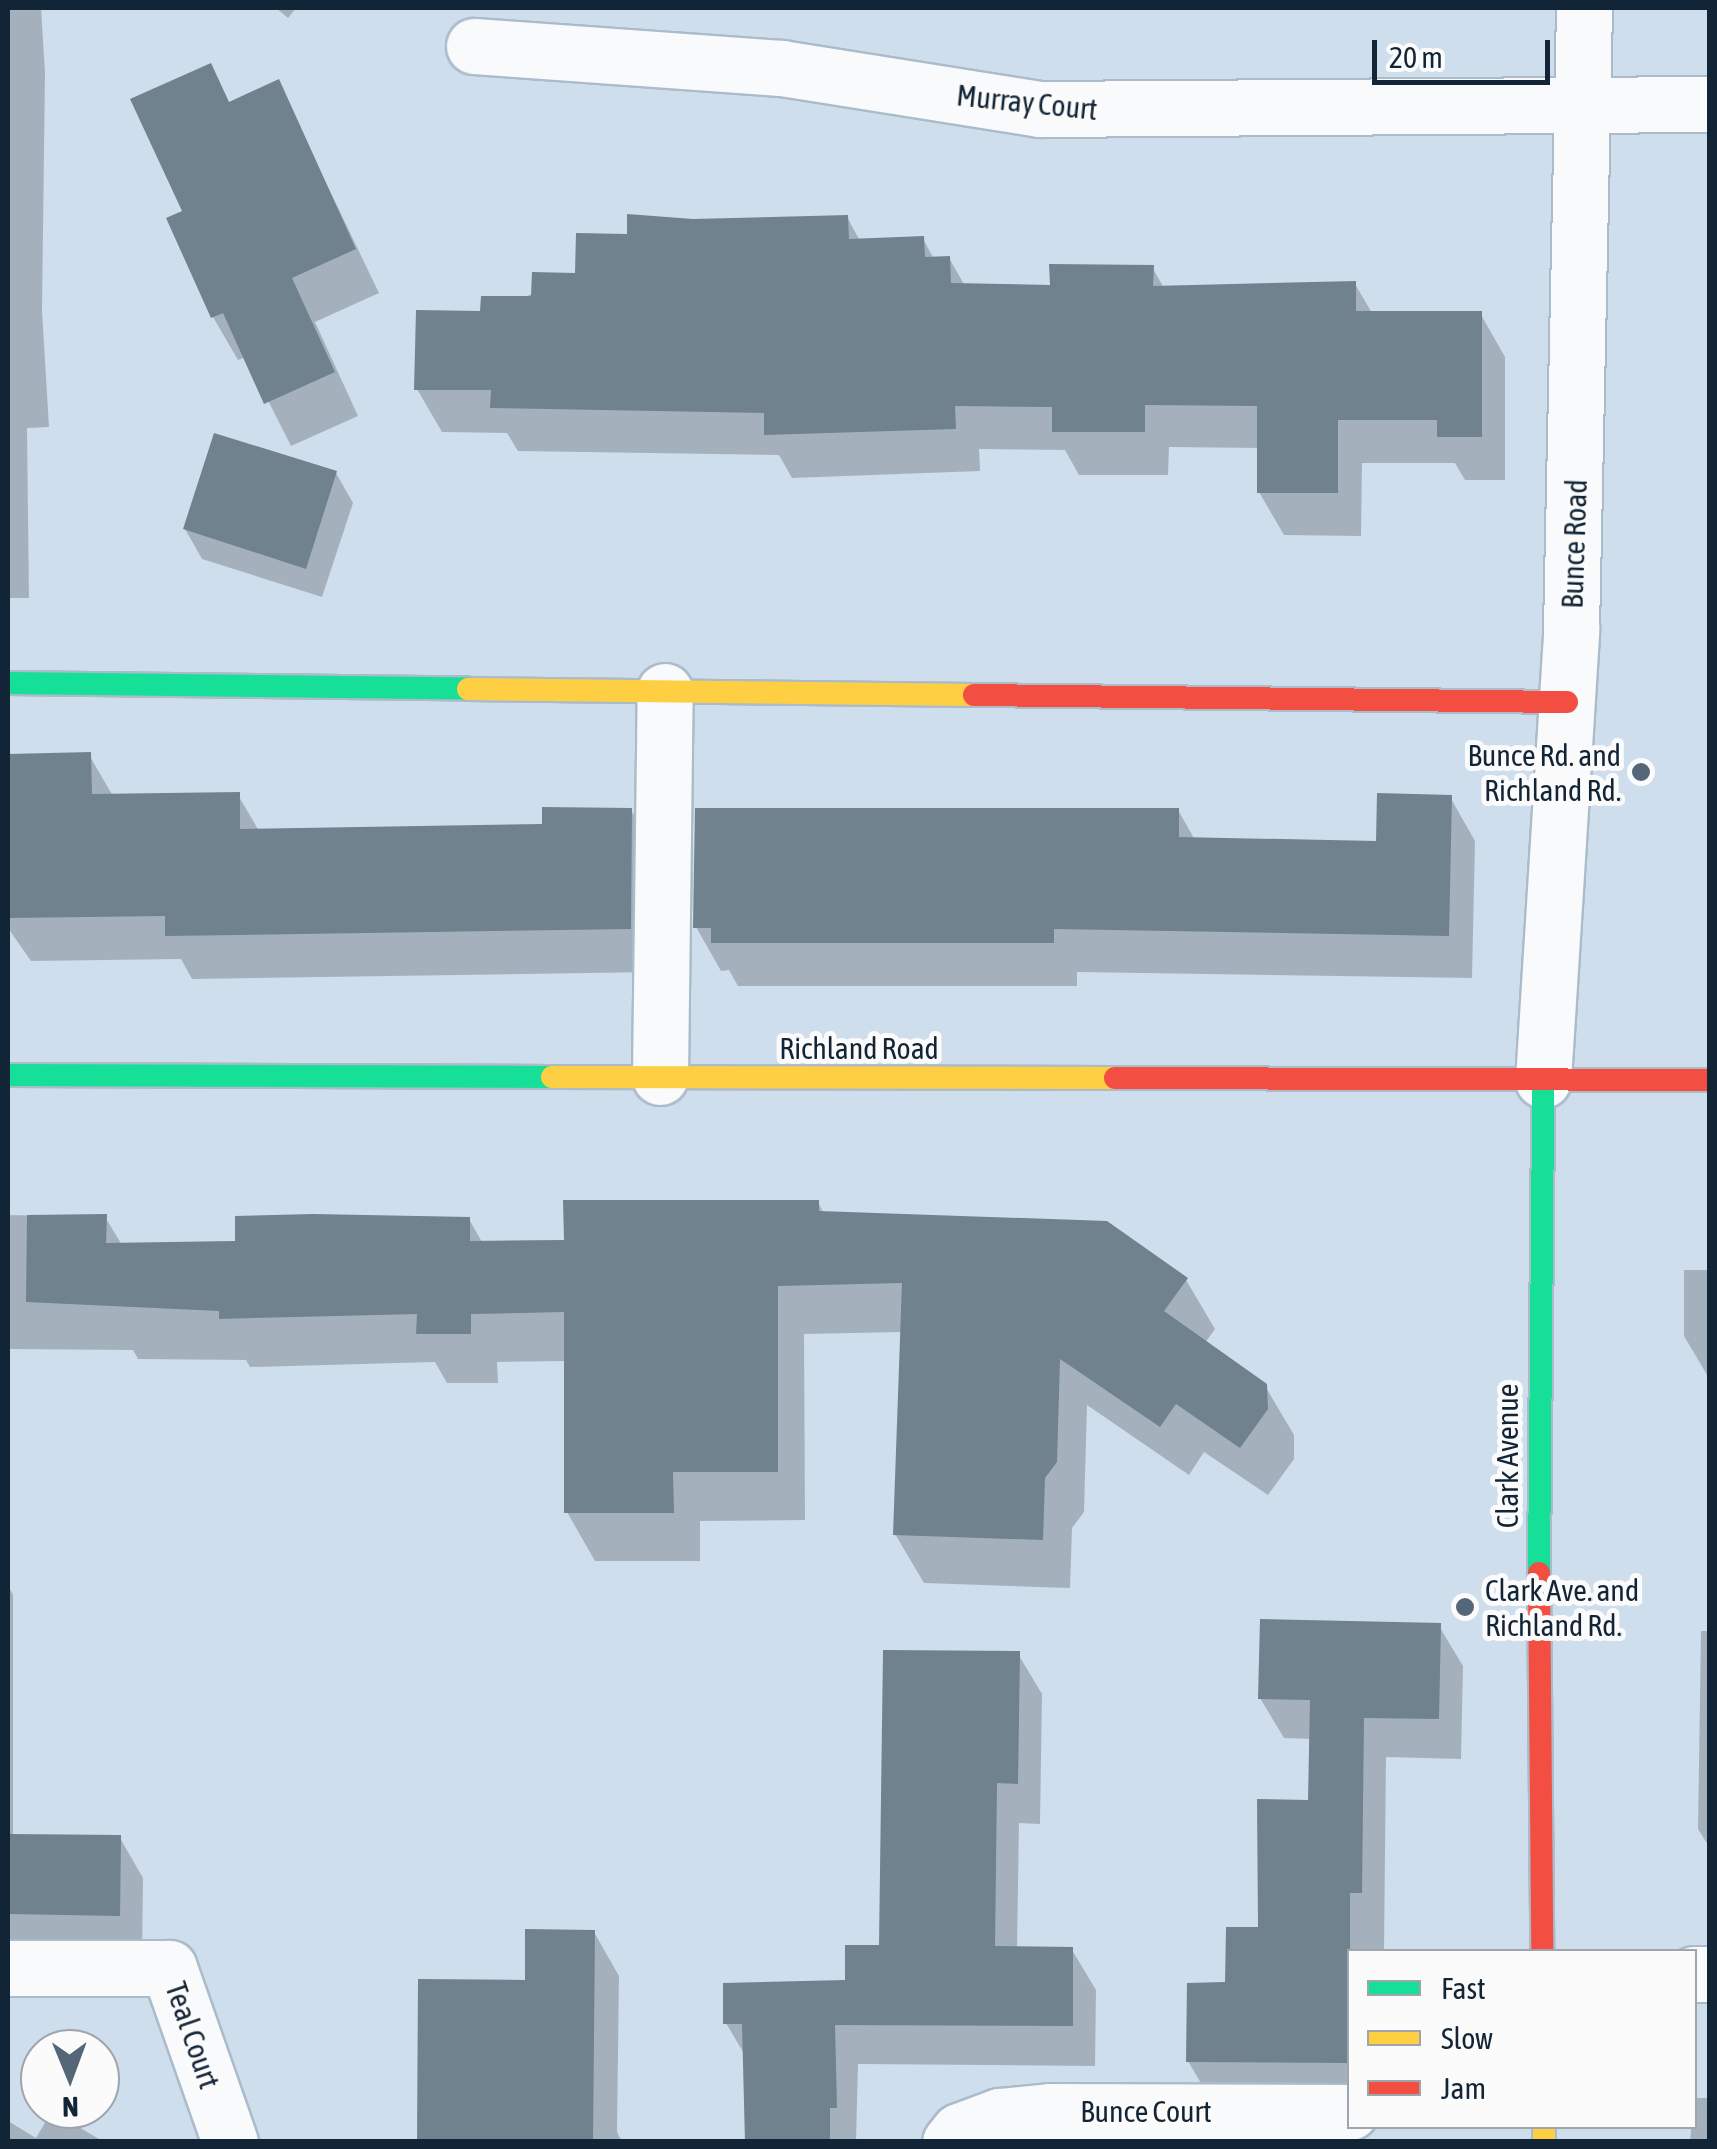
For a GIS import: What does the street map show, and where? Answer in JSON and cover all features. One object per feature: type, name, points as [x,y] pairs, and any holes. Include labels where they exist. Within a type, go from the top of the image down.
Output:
[{"type":"street","name":"Bunce Road","points":[[1543,1080],[1566,702],[1584,8]]},
{"type":"street","name":"Murray Court","points":[[474,46],[781,68],[1039,109],[1710,104]]},
{"type":"street","points":[[8,683],[1566,702]]},
{"type":"street","points":[[660,1077],[666,691]]},
{"type":"street","name":"Richland Road","points":[[8,1075],[1710,1080]]},
{"type":"street","name":"Clark Avenue","points":[[1542,1949],[1536,1430],[1543,1080]]},
{"type":"street","name":"Teal Court","points":[[8,1968],[169,1968],[230,2142]]},
{"type":"street","name":"Bunce Court","points":[[950,2142],[999,2116],[1050,2111],[1347,2112]]},
{"type":"building","points":[[211,63],[229,102],[279,79],[356,249],[292,278],[335,372],[264,404],[223,313],[211,318],[166,218],[182,211],[130,99]]},
{"type":"building","points":[[627,214],[693,219],[848,215],[849,239],[924,236],[925,257],[950,256],[951,283],[1050,285],[1049,264],[1154,265],[1153,286],[1356,281],[1356,311],[1482,311],[1482,437],[1437,437],[1437,420],[1338,420],[1338,493],[1257,493],[1257,406],[1145,405],[1145,432],[1052,432],[1052,407],[955,406],[956,429],[764,435],[764,413],[490,408],[491,390],[414,390],[416,310],[480,311],[481,296],[531,296],[532,272],[575,273],[576,233],[627,234]]},
{"type":"building","points":[[214,433],[337,471],[306,569],[183,529]]},
{"type":"building","points":[[91,752],[92,794],[240,792],[240,829],[542,824],[542,807],[632,808],[631,929],[165,936],[165,916],[8,918],[8,754]]},
{"type":"building","points":[[1377,793],[1452,795],[1449,936],[1054,929],[1054,943],[711,943],[711,928],[693,928],[695,808],[1179,808],[1179,837],[1376,841]]},
{"type":"building","points":[[563,1200],[819,1200],[819,1211],[1107,1221],[1188,1278],[1164,1311],[1267,1384],[1268,1409],[1240,1448],[1176,1404],[1160,1427],[1060,1359],[1057,1462],[1045,1478],[1043,1540],[893,1535],[902,1283],[778,1286],[778,1472],[673,1472],[674,1513],[564,1513],[564,1312],[471,1314],[471,1334],[416,1334],[417,1314],[219,1319],[219,1311],[26,1302],[27,1215],[107,1214],[106,1243],[235,1241],[235,1216],[313,1214],[470,1217],[470,1241],[564,1240]]},
{"type":"building","points":[[1260,1619],[1441,1623],[1439,1719],[1364,1718],[1362,1893],[1350,1893],[1347,2063],[1186,2062],[1187,1983],[1225,1982],[1226,1927],[1258,1927],[1257,1799],[1308,1800],[1310,1700],[1258,1699]]},
{"type":"building","points":[[883,1650],[1020,1651],[1018,1784],[997,1783],[995,1946],[1073,1947],[1073,2026],[835,2025],[837,2108],[830,2108],[830,2142],[745,2142],[742,2024],[723,2024],[723,1983],[845,1980],[845,1945],[879,1945]]},
{"type":"building","points":[[10,1834],[121,1835],[120,1916],[9,1914]]},
{"type":"building","points":[[525,1929],[595,1930],[593,2142],[417,2142],[418,1979],[525,1980]]},
{"type":"traffic: fast","points":[[8,683],[468,689]]},
{"type":"traffic: fast","points":[[8,1075],[552,1077]]},
{"type":"traffic: fast","points":[[1539,1573],[1543,1080]]},
{"type":"traffic: slow","points":[[468,689],[974,695]]},
{"type":"traffic: slow","points":[[552,1077],[1115,1078]]},
{"type":"traffic: slow","points":[[1544,2129],[1544,2142]]},
{"type":"traffic: jam","points":[[974,695],[1567,702]]},
{"type":"traffic: jam","points":[[1115,1078],[1710,1080]]},
{"type":"traffic: jam","points":[[1539,1573],[1542,1949]]},
{"type":"place","name":"Bunce Rd. and Richland Rd.","points":[[1641,772]]},
{"type":"place","name":"Clark Ave. and Richland Rd.","points":[[1465,1607]]}]
